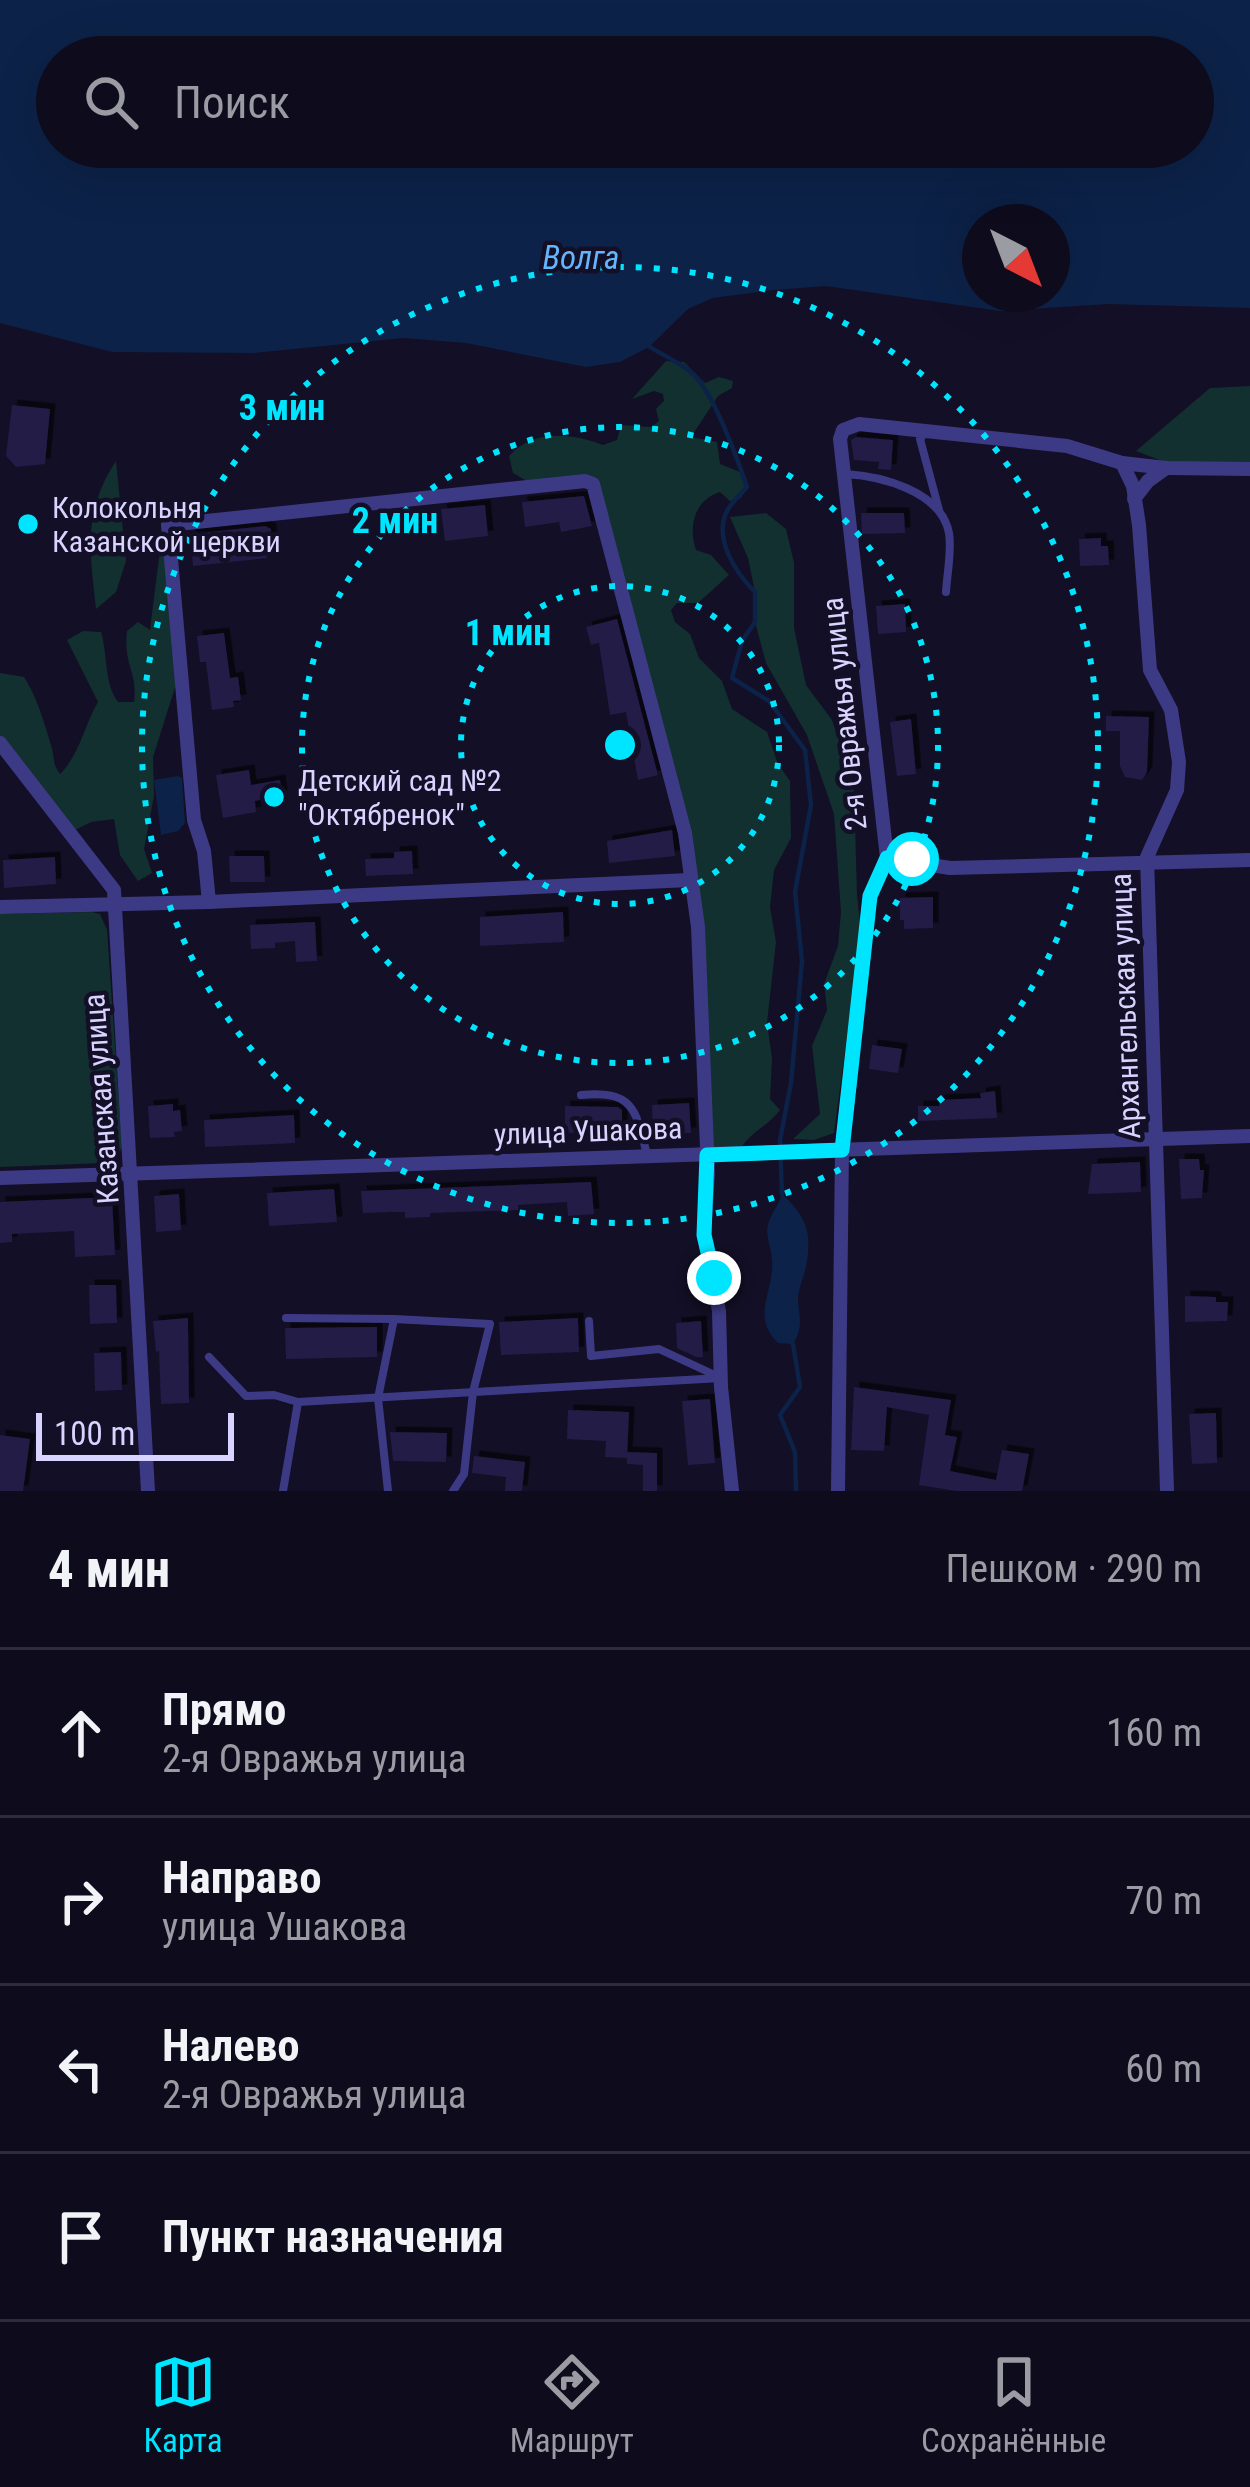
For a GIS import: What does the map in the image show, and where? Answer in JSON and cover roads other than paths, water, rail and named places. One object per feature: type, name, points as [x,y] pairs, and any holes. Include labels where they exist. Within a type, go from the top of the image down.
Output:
[{"type":"street","name":"2-я Овражья улица","points":[[838,1491],[842,1150],[870,896],[887,858],[840,440],[843,430],[859,424],[928,431]]},
{"type":"street","points":[[928,431],[1067,446],[1122,463],[1250,469]]},
{"type":"street","name":"Архангельская улица","points":[[1122,463],[1134,499],[1150,670],[1171,710],[1179,762],[1177,790],[1150,848],[1148,863],[1167,1491]]},
{"type":"street","points":[[1134,499],[1166,468]]},
{"type":"street","points":[[209,902],[204,851],[194,820],[168,525],[585,481],[592,484],[685,833],[698,927],[707,1155],[704,1235],[719,1311],[732,1491]]},
{"type":"street","name":"Казанская улица","points":[[0,743],[114,890],[148,1491]]},
{"type":"street","points":[[887,858],[950,868],[1250,860]]},
{"type":"street","points":[[0,907],[690,880]]},
{"type":"street","name":"улица Ушакова","points":[[0,1178],[1250,1136]]},
{"type":"lane","points":[[928,431],[920,439],[922,450],[949,533],[946,592]]},
{"type":"lane","points":[[844,473],[893,484],[926,499],[939,512]]},
{"type":"lane","points":[[581,1095],[616,1094],[624,1099],[637,1119],[646,1155]]},
{"type":"lane","points":[[286,1318],[490,1324],[473,1392],[464,1474],[453,1491]]},
{"type":"lane","points":[[388,1491],[378,1398],[394,1319]]},
{"type":"lane","points":[[589,1321],[591,1356],[659,1349],[721,1378]]},
{"type":"lane","points":[[209,1357],[246,1396],[274,1395],[298,1402],[721,1378]]},
{"type":"lane","points":[[284,1491],[298,1402]]},
{"type":"water","name":"Волга","points":[[0,0],[1250,0],[1250,308],[1070,306],[1070,204],[962,204],[962,306],[826,286],[713,298],[688,309],[649,347],[620,362],[586,367],[466,343],[404,338],[253,353],[112,352],[0,323]]},
{"type":"water","points":[[182,778],[185,823],[178,831],[161,835],[154,780]]},
{"type":"water","points":[[782,1194],[803,1219],[808,1237],[798,1296],[800,1327],[793,1344],[778,1343],[765,1313],[772,1271],[768,1226]]},
{"type":"waterway","points":[[647,345],[695,376],[731,445],[747,487],[727,511],[723,533],[734,565],[755,592],[755,622],[742,641],[732,678],[769,701],[805,750],[811,805],[795,892],[802,961],[791,1083],[780,1140],[782,1194]]},
{"type":"waterway","points":[[793,1344],[800,1387],[780,1415],[795,1452],[796,1491]]},
{"type":"place","name":"Колокольня Казанской церкви","points":[[28,524]]},
{"type":"place","name":"Детский сад №2 \"Октябренок\"","points":[[274,797]]}]
